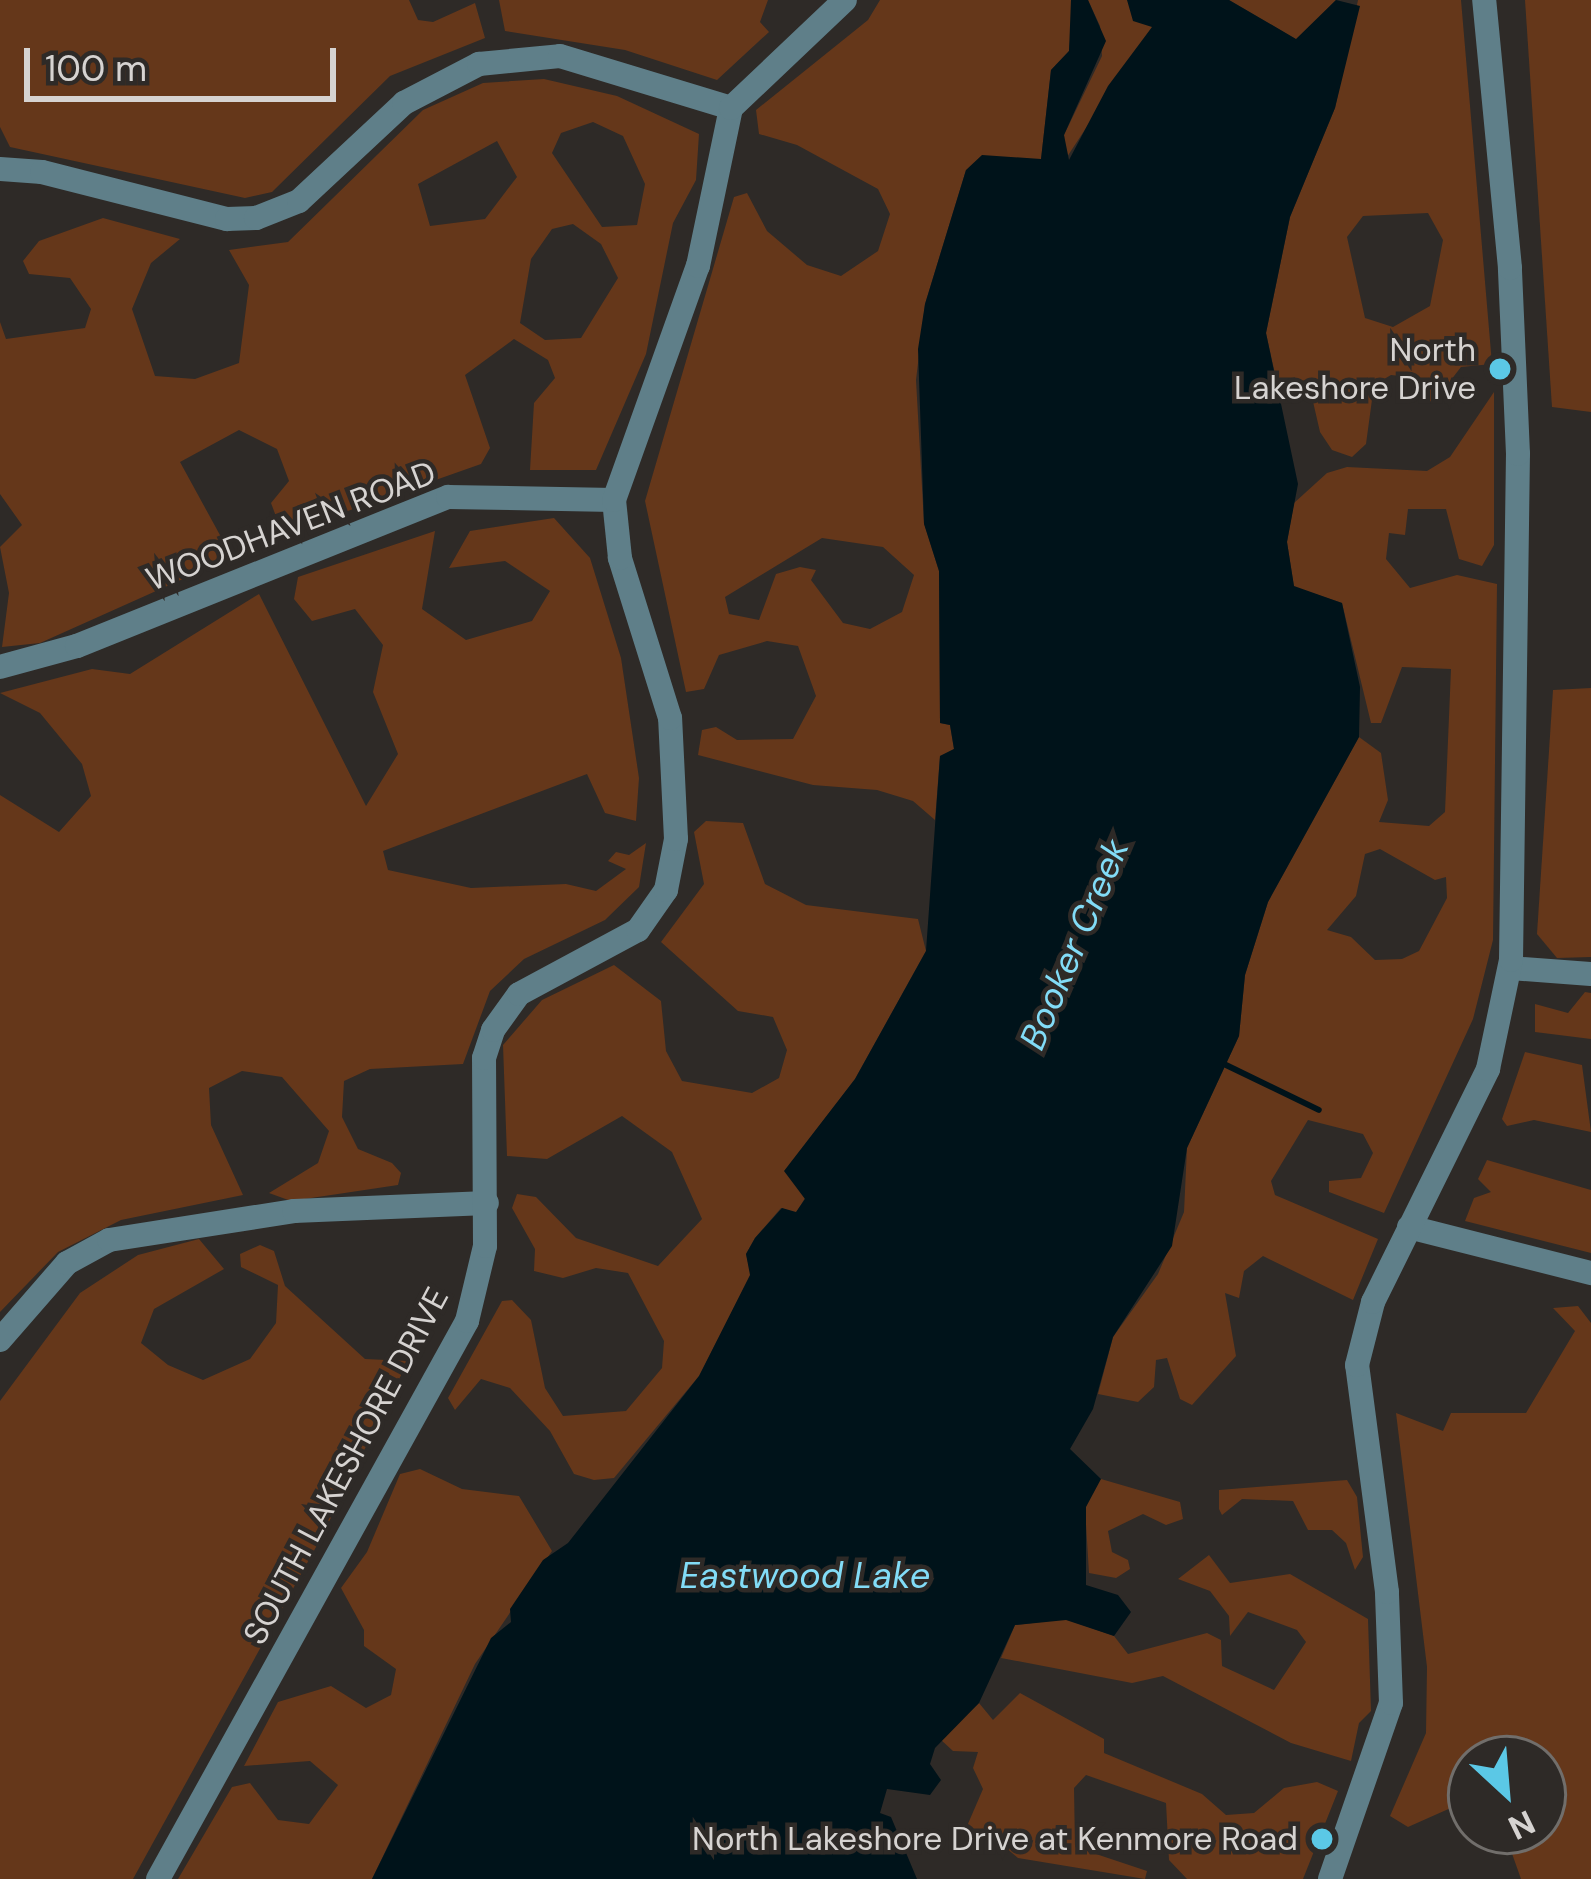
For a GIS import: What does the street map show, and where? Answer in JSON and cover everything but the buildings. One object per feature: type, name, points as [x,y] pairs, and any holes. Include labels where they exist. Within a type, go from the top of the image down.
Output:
[{"type":"street","points":[[1,167],[227,219],[256,218],[299,201],[404,103],[479,64],[560,56],[731,108],[844,0]]},
{"type":"street","points":[[1330,1879],[1391,1703],[1391,1636],[1357,1365],[1373,1302],[1488,1069],[1510,968],[1518,454],[1510,268],[1484,0]]},
{"type":"street","name":"SOUTH LAKESHORE DRIVE","points":[[158,1879],[467,1321],[487,1203],[484,1058],[493,1030],[519,994],[638,930],[673,865],[670,718],[620,558],[614,500],[698,266],[731,108]]},
{"type":"street","name":"WOODHAVEN ROAD","points":[[0,667],[77,646],[448,497],[614,500]]},
{"type":"street","points":[[1510,968],[1591,974]]},
{"type":"street","points":[[0,1340],[68,1263],[109,1240],[248,1215],[487,1203]]},
{"type":"street","points":[[1408,1227],[1591,1273]]},
{"type":"shaded area","points":[[0,0],[409,0],[418,20],[433,22],[475,3],[485,38],[390,76],[272,192],[245,198],[10,147],[0,127]]},
{"type":"shaded area","points":[[499,0],[768,0],[760,22],[769,32],[717,80],[625,50],[505,31]]},
{"type":"shaded area","points":[[880,0],[1071,0],[1073,11],[1069,51],[1051,70],[1041,160],[966,170],[925,304],[916,380],[924,523],[939,571],[940,723],[950,725],[954,749],[940,756],[935,820],[913,801],[877,790],[813,785],[698,755],[702,730],[716,727],[737,740],[793,739],[816,696],[798,646],[767,641],[719,655],[704,689],[686,692],[645,501],[734,197],[747,193],[767,231],[807,265],[841,276],[878,251],[890,214],[878,189],[797,145],[759,134],[756,110],[868,20]],"holes":[[[822,538],[883,547],[914,575],[902,612],[870,629],[843,623],[811,580],[816,570],[800,567],[776,574],[759,620],[729,614],[725,597]]]},
{"type":"shaded area","points":[[1088,0],[1127,0],[1153,26],[1065,160],[1064,135],[1102,56],[1100,26]]},
{"type":"shaded area","points":[[1229,0],[1336,0],[1297,40]]},
{"type":"shaded area","points":[[1358,0],[1461,0],[1492,364],[1461,367],[1434,402],[1424,400],[1418,378],[1391,375],[1374,385],[1366,444],[1352,457],[1332,450],[1320,432],[1308,380],[1277,383],[1266,333],[1290,217],[1335,108]],"holes":[[[1428,213],[1443,240],[1430,306],[1393,327],[1365,318],[1347,237],[1363,216]]]},
{"type":"shaded area","points":[[1525,0],[1591,0],[1591,412],[1552,407]]},
{"type":"shaded area","points":[[544,79],[617,96],[699,134],[696,180],[673,223],[646,354],[596,470],[530,470],[534,403],[555,378],[548,360],[514,339],[465,375],[490,448],[481,464],[308,525],[277,519],[271,503],[289,481],[277,449],[239,430],[180,462],[232,557],[40,643],[2,647],[9,593],[0,547],[22,525],[0,494],[0,322],[6,339],[85,328],[91,309],[70,278],[29,274],[23,261],[39,241],[103,218],[180,239],[151,263],[132,309],[155,376],[195,379],[239,363],[249,285],[229,250],[288,242],[423,110],[483,83]],"holes":[[[593,122],[623,136],[645,184],[637,225],[602,227],[552,153],[561,133]],[[497,141],[517,177],[485,219],[430,226],[418,184]],[[573,224],[601,244],[618,278],[581,338],[545,340],[520,323],[531,259],[552,229]]]},
{"type":"shaded area","points":[[1494,392],[1494,545],[1482,566],[1459,559],[1446,509],[1408,509],[1405,535],[1389,533],[1386,559],[1410,588],[1457,575],[1497,584],[1493,940],[1473,1019],[1384,1213],[1329,1192],[1329,1181],[1361,1178],[1373,1153],[1363,1134],[1308,1120],[1271,1181],[1275,1195],[1378,1239],[1353,1300],[1263,1256],[1244,1271],[1239,1298],[1225,1293],[1236,1356],[1192,1405],[1180,1399],[1167,1358],[1156,1360],[1154,1387],[1138,1402],[1098,1394],[1113,1337],[1158,1274],[1184,1212],[1187,1148],[1239,1036],[1245,975],[1268,902],[1359,737],[1381,753],[1388,800],[1379,822],[1429,826],[1445,812],[1451,669],[1402,667],[1381,723],[1371,723],[1342,603],[1294,587],[1287,542],[1294,503],[1327,473],[1347,467],[1427,471],[1450,457]],"holes":[[[1380,849],[1435,880],[1446,877],[1447,898],[1419,951],[1402,959],[1375,960],[1351,937],[1327,930],[1356,896],[1365,854]]]},
{"type":"shaded area","points":[[554,518],[590,558],[621,658],[639,778],[636,821],[605,813],[587,774],[383,851],[388,870],[471,888],[566,884],[596,891],[626,869],[608,861],[616,852],[629,855],[646,843],[639,887],[605,920],[524,959],[490,991],[463,1064],[370,1069],[344,1081],[342,1117],[358,1149],[392,1163],[401,1173],[398,1185],[291,1201],[269,1193],[318,1163],[329,1131],[282,1077],[242,1071],[209,1088],[211,1125],[243,1195],[121,1220],[58,1252],[0,1312],[0,795],[59,832],[91,796],[82,764],[40,713],[0,693],[92,669],[130,674],[259,594],[366,806],[398,754],[373,692],[383,645],[355,609],[312,621],[294,599],[298,577],[435,531],[422,609],[466,640],[532,621],[550,591],[505,561],[449,568],[470,531]]},
{"type":"shaded area","points":[[1591,688],[1591,957],[1557,958],[1537,934],[1553,690]]},
{"type":"shaded area","points":[[706,821],[743,823],[765,884],[806,905],[918,919],[926,951],[855,1079],[785,1171],[805,1198],[796,1213],[781,1208],[755,1238],[746,1254],[751,1275],[699,1376],[614,1478],[594,1480],[574,1474],[550,1431],[510,1388],[481,1379],[455,1410],[448,1398],[502,1301],[512,1300],[531,1320],[545,1388],[563,1416],[626,1411],[662,1368],[664,1341],[628,1273],[596,1268],[563,1278],[534,1271],[535,1249],[512,1208],[517,1194],[536,1197],[576,1238],[658,1266],[702,1219],[672,1152],[622,1116],[547,1159],[507,1156],[503,1045],[542,1000],[614,965],[661,1001],[666,1051],[682,1081],[752,1093],[779,1078],[787,1050],[773,1017],[738,1011],[661,942],[704,884],[694,832]]},
{"type":"shaded area","points":[[1585,992],[1591,993],[1591,1039],[1535,1032],[1535,1004],[1568,1013]]},
{"type":"shaded area","points":[[1525,1052],[1582,1065],[1591,1132],[1534,1120],[1507,1126],[1502,1119]]},
{"type":"shaded area","points":[[1487,1160],[1591,1190],[1591,1253],[1465,1221],[1474,1198],[1491,1192],[1478,1179]]},
{"type":"shaded area","points":[[199,1239],[224,1269],[154,1309],[141,1343],[168,1365],[203,1380],[250,1359],[276,1323],[278,1285],[241,1267],[240,1254],[260,1245],[274,1251],[285,1286],[365,1359],[408,1361],[321,1538],[133,1879],[0,1879],[0,1401],[80,1293],[138,1255]]},
{"type":"shaded area","points":[[1578,1306],[1591,1323],[1591,1879],[1521,1879],[1512,1855],[1567,1855],[1567,1735],[1447,1735],[1447,1810],[1408,1827],[1390,1816],[1426,1733],[1427,1667],[1396,1413],[1443,1431],[1451,1413],[1526,1413],[1575,1331],[1553,1308]]},
{"type":"shaded area","points":[[420,1469],[462,1489],[519,1496],[552,1551],[475,1664],[372,1879],[178,1879],[232,1787],[250,1783],[278,1820],[309,1824],[338,1785],[310,1761],[244,1766],[278,1702],[331,1686],[366,1708],[391,1695],[396,1669],[364,1646],[364,1630],[341,1588],[367,1552],[400,1474]]},
{"type":"shaded area","points":[[1101,1479],[1180,1502],[1183,1519],[1166,1525],[1143,1514],[1108,1531],[1112,1552],[1128,1560],[1130,1569],[1116,1578],[1089,1573],[1085,1508],[1092,1483]]},
{"type":"shaded area","points":[[1347,1480],[1357,1497],[1363,1557],[1355,1570],[1346,1543],[1332,1530],[1308,1530],[1293,1501],[1242,1499],[1222,1515],[1219,1509],[1219,1490]]},
{"type":"shaded area","points":[[1209,1555],[1230,1583],[1290,1574],[1368,1619],[1371,1711],[1359,1723],[1351,1761],[1291,1743],[1163,1676],[1132,1683],[1001,1658],[1015,1625],[1066,1619],[1114,1636],[1128,1654],[1207,1633],[1221,1640],[1222,1666],[1274,1690],[1306,1642],[1297,1630],[1248,1612],[1230,1636],[1229,1616],[1210,1591],[1178,1579]]},
{"type":"shaded area","points":[[1020,1693],[1104,1739],[1104,1753],[1202,1794],[1226,1815],[1254,1813],[1284,1788],[1317,1782],[1338,1791],[1303,1879],[1187,1879],[1169,1860],[1166,1803],[1086,1775],[1074,1788],[1075,1847],[1147,1871],[1145,1879],[1018,1858],[999,1842],[964,1833],[983,1789],[973,1768],[978,1752],[953,1751],[940,1739],[979,1703],[993,1720]]},
{"type":"water","name":"Eastwood Lake","points":[[1071,0],[1088,0],[1106,41],[1064,135],[1069,160],[1108,86],[1152,27],[1133,21],[1127,0],[1229,0],[1296,39],[1336,0],[1360,6],[1335,108],[1290,217],[1266,333],[1298,484],[1287,542],[1294,586],[1342,603],[1360,687],[1359,737],[1268,902],[1245,975],[1239,1036],[1187,1148],[1172,1246],[1113,1337],[1093,1409],[1070,1449],[1101,1479],[1086,1507],[1086,1585],[1118,1595],[1131,1612],[1114,1636],[1066,1620],[1015,1625],[979,1703],[935,1748],[930,1764],[941,1780],[930,1795],[887,1789],[880,1813],[891,1817],[917,1879],[372,1879],[491,1638],[511,1622],[510,1609],[543,1560],[568,1543],[699,1376],[750,1275],[746,1254],[755,1238],[782,1208],[796,1212],[805,1199],[784,1171],[855,1079],[926,951],[940,756],[954,749],[950,725],[940,723],[939,571],[924,524],[918,349],[925,304],[966,170],[982,155],[1041,159],[1051,70],[1069,51]]},
{"type":"waterway","points":[[1226,1065],[1319,1110]]},
{"type":"place","name":"North Lakeshore Drive","points":[[1500,369]]},
{"type":"place","name":"North Lakeshore Drive at Kenmore Road","points":[[1322,1839]]},
{"type":"water label","name":"Booker Creek","points":[[1074,944]]}]
